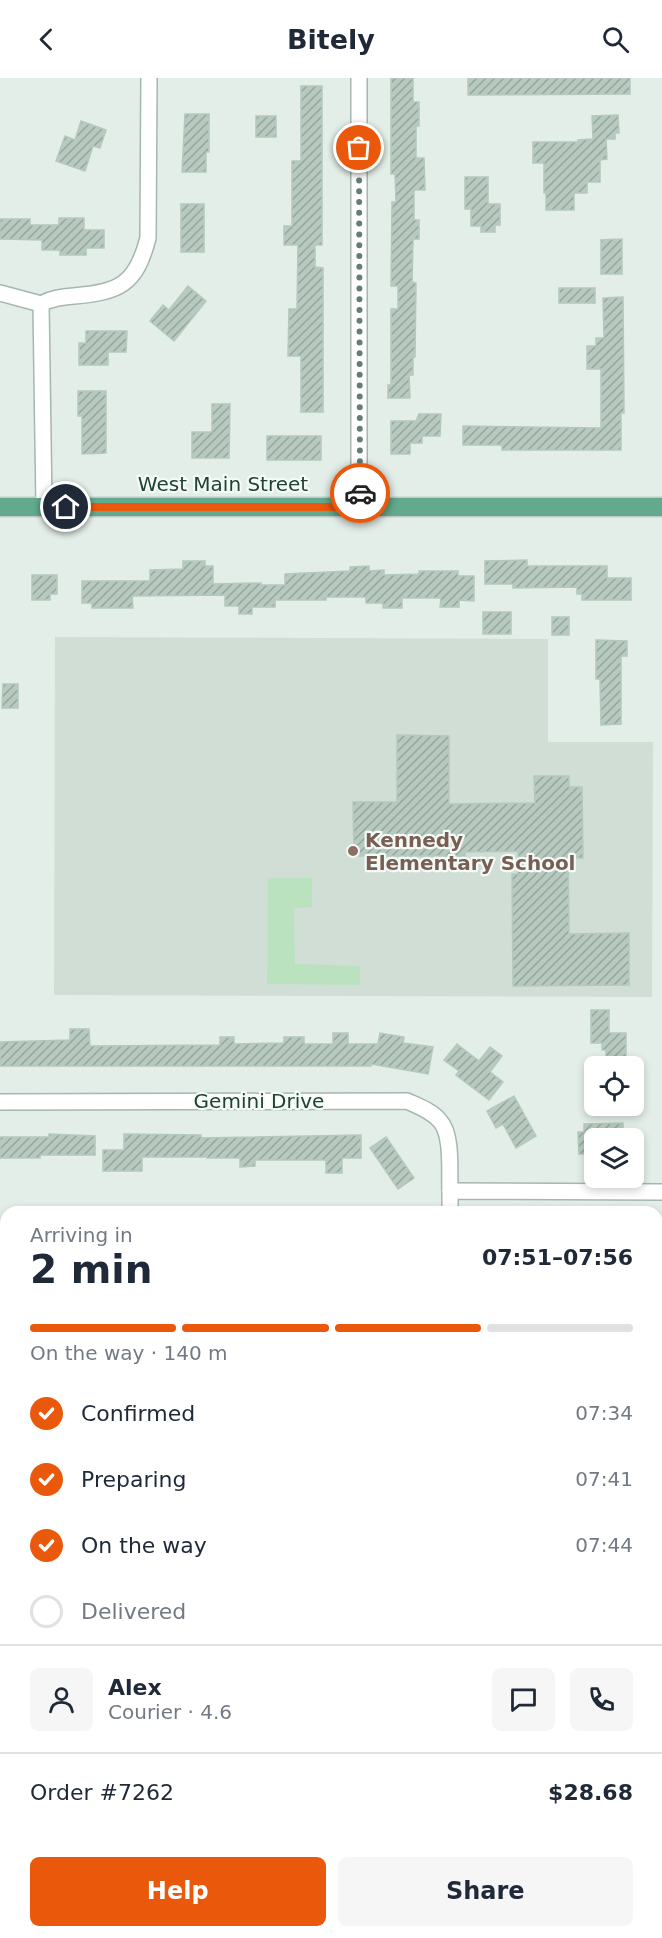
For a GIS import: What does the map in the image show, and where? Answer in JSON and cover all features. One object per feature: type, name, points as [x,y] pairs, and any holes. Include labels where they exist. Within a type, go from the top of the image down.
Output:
[{"type":"main road","name":"West Main Street","points":[[0,507],[662,507]]},
{"type":"street","points":[[0,293],[42,304],[51,298],[102,293],[127,281],[138,268],[148,238],[149,78]]},
{"type":"street","points":[[359,78],[359,507]]},
{"type":"street","points":[[42,304],[44,507]]},
{"type":"street","name":"Gemini Drive","points":[[0,1102],[407,1101],[436,1117],[444,1126],[448,1135],[450,1191]]},
{"type":"street","points":[[450,1206],[450,1191],[662,1192]]},
{"type":"shaded area","name":"Kennedy Elementary School","points":[[55,637],[548,639],[548,742],[653,742],[652,997],[54,995]]},
{"type":"green space","points":[[268,878],[312,878],[312,907],[294,908],[295,964],[360,966],[360,985],[267,984]]},
{"type":"building","points":[[391,78],[413,78],[413,102],[419,102],[416,158],[424,158],[425,190],[414,190],[414,220],[419,220],[419,239],[413,239],[412,282],[416,283],[415,357],[413,357],[413,375],[409,375],[410,398],[388,398],[388,385],[391,385],[391,309],[398,309],[398,286],[391,286],[392,202],[396,202],[395,174],[391,174]]},
{"type":"building","points":[[468,78],[630,78],[630,94],[468,95]]},
{"type":"building","points":[[301,86],[322,86],[322,245],[315,245],[315,267],[323,268],[323,412],[301,412],[301,356],[288,356],[289,309],[297,309],[298,245],[284,245],[284,226],[292,226],[292,161],[301,161]]},
{"type":"building","points":[[185,114],[209,114],[209,152],[206,152],[206,172],[182,172]]},
{"type":"building","points":[[618,115],[619,133],[615,133],[615,139],[606,139],[607,159],[600,160],[600,182],[587,182],[587,193],[574,193],[574,210],[546,210],[544,163],[533,163],[533,142],[578,142],[578,140],[593,139],[592,116]]},
{"type":"building","points":[[256,116],[276,116],[276,137],[256,137]]},
{"type":"building","points":[[81,121],[106,130],[100,148],[93,146],[85,171],[56,161],[65,136],[75,140]]},
{"type":"building","points":[[465,177],[488,177],[488,204],[500,204],[500,225],[495,225],[495,232],[481,232],[481,226],[471,226],[471,209],[465,209]]},
{"type":"building","points":[[181,204],[204,204],[204,252],[181,252]]},
{"type":"building","points":[[59,218],[84,218],[84,230],[104,230],[104,248],[86,248],[86,255],[60,255],[60,250],[42,250],[42,240],[0,239],[0,219],[30,219],[30,225],[59,225]]},
{"type":"building","points":[[622,239],[622,274],[601,274],[601,240]]},
{"type":"building","points":[[188,286],[206,301],[174,341],[150,321],[163,305],[169,310]]},
{"type":"building","points":[[559,288],[595,288],[595,303],[559,303]]},
{"type":"building","points":[[623,297],[624,413],[621,413],[621,450],[502,450],[502,445],[463,445],[463,426],[601,428],[601,369],[587,369],[587,346],[596,346],[596,338],[604,338],[603,298]]},
{"type":"building","points":[[86,331],[127,331],[126,352],[108,352],[108,365],[79,365],[79,343],[86,343]]},
{"type":"building","points":[[78,391],[106,391],[106,453],[82,454],[82,416],[78,416]]},
{"type":"building","points":[[212,404],[230,404],[229,458],[192,458],[192,432],[212,432]]},
{"type":"building","points":[[419,414],[441,414],[440,436],[422,436],[422,443],[410,443],[410,454],[391,454],[391,421],[416,421]]},
{"type":"building","points":[[267,436],[321,436],[321,460],[267,460]]},
{"type":"building","points":[[527,560],[527,566],[607,566],[607,578],[631,578],[631,600],[582,600],[582,594],[577,594],[577,587],[513,588],[513,584],[485,584],[485,561]]},
{"type":"building","points":[[183,561],[205,561],[205,566],[213,566],[213,584],[285,585],[285,574],[350,571],[350,567],[369,566],[369,571],[384,570],[384,575],[419,574],[419,571],[458,571],[458,576],[474,576],[474,601],[459,600],[459,607],[440,607],[441,598],[402,598],[402,608],[383,608],[383,603],[366,603],[366,597],[326,597],[326,600],[275,600],[275,607],[252,607],[252,614],[239,614],[239,606],[225,606],[225,595],[132,596],[133,608],[92,608],[92,603],[82,603],[82,581],[150,581],[150,570],[183,569]]},
{"type":"building","points":[[32,575],[57,575],[57,594],[50,594],[50,600],[32,600]]},
{"type":"building","points":[[483,612],[511,612],[511,634],[483,634]]},
{"type":"building","points":[[552,617],[569,617],[569,635],[552,635]]},
{"type":"building","points":[[596,640],[627,641],[627,656],[621,656],[621,724],[601,725],[600,679],[596,679]]},
{"type":"building","points":[[3,684],[18,684],[18,708],[2,708]]},
{"type":"building","name":"Kennedy Elementary School","points":[[397,735],[449,736],[449,804],[535,803],[534,776],[569,776],[569,787],[582,787],[583,858],[568,858],[569,934],[629,933],[629,985],[513,986],[512,874],[518,874],[518,851],[465,852],[465,856],[354,856],[353,802],[397,802]]},
{"type":"building","points":[[591,1010],[609,1010],[609,1033],[626,1033],[626,1056],[606,1056],[606,1050],[602,1050],[602,1043],[591,1043]]},
{"type":"building","points":[[70,1029],[89,1029],[90,1046],[220,1045],[220,1037],[234,1037],[234,1044],[284,1043],[284,1037],[304,1037],[304,1044],[333,1044],[333,1033],[348,1033],[348,1044],[378,1044],[380,1033],[404,1037],[403,1043],[433,1047],[428,1074],[371,1064],[371,1066],[0,1066],[0,1042],[70,1040]]},
{"type":"building","points":[[457,1044],[479,1061],[490,1047],[502,1056],[490,1072],[503,1082],[489,1100],[456,1075],[459,1071],[444,1060]]},
{"type":"building","points":[[514,1096],[536,1136],[516,1148],[503,1124],[496,1128],[487,1111]]},
{"type":"building","points":[[623,1123],[623,1128],[584,1128],[584,1124]]},
{"type":"building","points":[[578,1132],[584,1132],[584,1154],[579,1154]]},
{"type":"building","points":[[49,1134],[95,1136],[95,1155],[0,1158],[0,1137],[49,1137]]},
{"type":"building","points":[[124,1134],[201,1135],[201,1138],[361,1135],[361,1158],[342,1158],[342,1173],[326,1173],[326,1160],[255,1160],[255,1166],[240,1167],[240,1158],[207,1157],[142,1157],[142,1171],[103,1171],[103,1150],[124,1150]]},
{"type":"building","points":[[386,1137],[414,1178],[398,1189],[370,1148]]},
{"type":"way so far","points":[[359,148],[360,493]]},
{"type":"place","name":"Kennedy Elementary School","points":[[353,851]]},
{"type":"route","points":[[66,507],[359,507],[360,493]]}]
